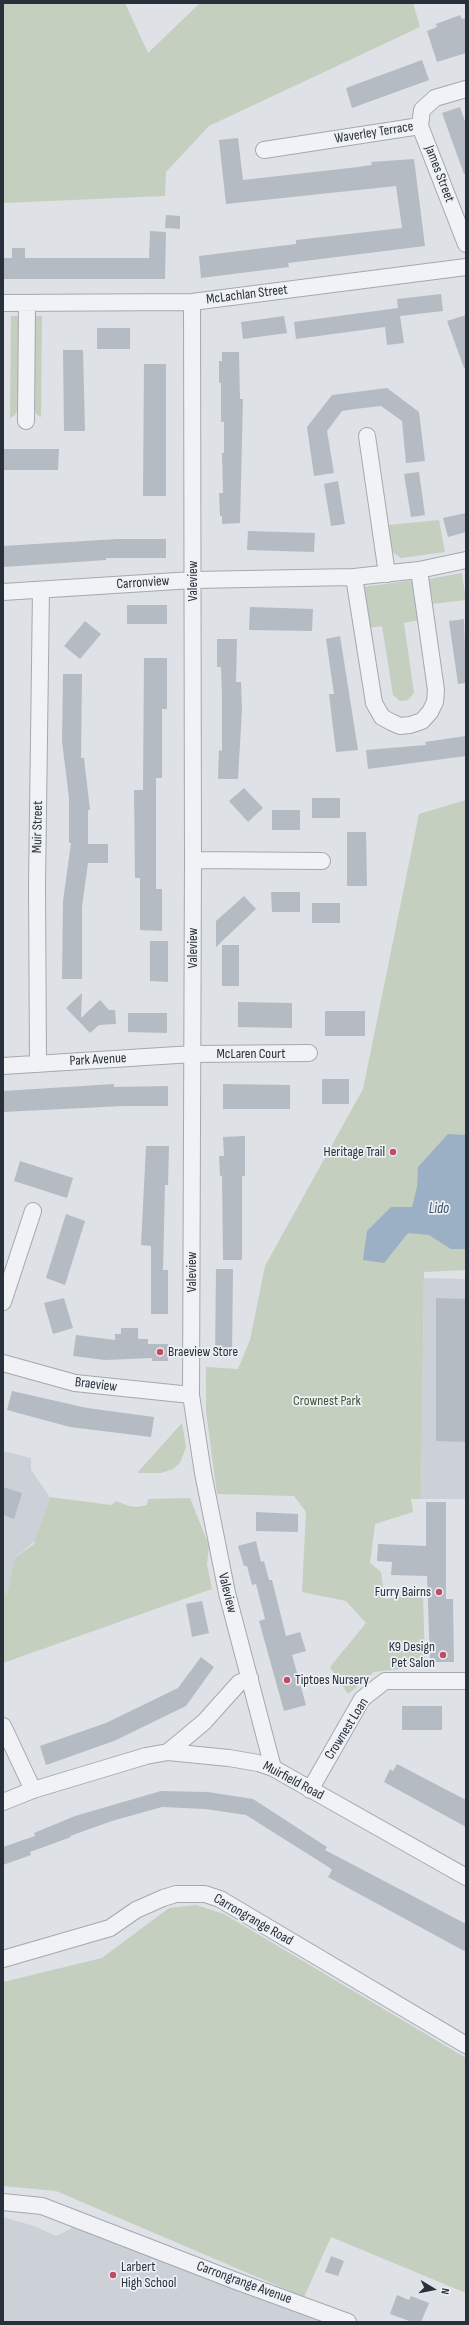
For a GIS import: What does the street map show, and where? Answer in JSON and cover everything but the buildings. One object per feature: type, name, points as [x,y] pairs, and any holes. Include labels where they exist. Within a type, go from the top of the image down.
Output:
[{"type":"street","name":"Waverley Terrace","points":[[264,150],[420,126],[422,110],[435,98],[466,89]]},
{"type":"street","name":"James Street","points":[[420,126],[466,244]]},
{"type":"street","name":"McLachlan Street","points":[[3,303],[192,302],[466,267]]},
{"type":"street","name":"Valeview","points":[[192,302],[194,860],[191,1395],[213,1530],[227,1593],[273,1768]]},
{"type":"street","points":[[26,421],[27,303]]},
{"type":"street","points":[[367,436],[387,574]]},
{"type":"street","name":"Carronview","points":[[3,592],[192,580],[354,577],[419,570],[466,560]]},
{"type":"street","points":[[354,577],[374,703],[382,717],[400,726],[410,725],[422,721],[430,712],[435,702],[436,690],[419,570]]},
{"type":"street","name":"Muir Street","points":[[38,1064],[41,590]]},
{"type":"street","points":[[194,860],[322,860]]},
{"type":"street","name":"McLaren Court","points":[[193,1054],[308,1053]]},
{"type":"street","name":"Park Avenue","points":[[3,1066],[193,1054]]},
{"type":"street","points":[[3,1302],[33,1211]]},
{"type":"street","name":"Braeview","points":[[3,1363],[75,1383],[191,1395]]},
{"type":"street","points":[[168,1752],[204,1722],[239,1683],[250,1678]]},
{"type":"street","name":"Crownest Loan","points":[[310,1790],[362,1699],[384,1681],[466,1681]]},
{"type":"street","points":[[3,1726],[33,1790]]},
{"type":"street","name":"Muirfield Road","points":[[3,1802],[33,1790],[146,1756],[168,1752],[229,1758],[258,1763],[273,1768],[466,1877]]},
{"type":"street","name":"Carrongrange Road","points":[[3,1959],[110,1928],[136,1910],[163,1898],[176,1894],[205,1894],[220,1899],[466,2045]]},
{"type":"street","name":"Carrongrange Avenue","points":[[3,2202],[42,2206],[236,2281],[348,2322]]},
{"type":"shaded area","points":[[424,1278],[466,1279],[466,1499],[421,1499]]},
{"type":"shaded area","points":[[3,1451],[31,1458],[31,1470],[50,1497],[36,1540],[15,1558],[7,1594],[3,1595]]},
{"type":"shaded area","name":"Larbert High School","points":[[3,2217],[34,2226],[56,2236],[84,2222],[344,2322],[3,2322]]},
{"type":"green space","points":[[3,3],[125,3],[148,53],[200,3],[413,3],[420,27],[209,126],[166,172],[165,196],[3,203]]},
{"type":"green space","points":[[11,316],[17,316],[20,321],[18,409],[15,415],[10,418]]},
{"type":"green space","points":[[36,316],[42,316],[41,417],[36,414],[34,408],[33,321]]},
{"type":"green space","points":[[439,520],[445,552],[401,558],[392,552],[388,525]]},
{"type":"green space","points":[[462,573],[466,600],[432,604],[429,579]]},
{"type":"green space","points":[[414,580],[419,620],[404,623],[414,693],[408,700],[400,701],[393,695],[382,626],[368,628],[363,587]]},
{"type":"green space","name":"Crownest Park","points":[[466,800],[466,1270],[424,1272],[421,1499],[411,1499],[413,1512],[375,1524],[370,1563],[381,1572],[385,1599],[423,1593],[425,1666],[374,1672],[348,1694],[330,1667],[366,1623],[346,1601],[302,1592],[306,1512],[294,1496],[217,1494],[206,1411],[206,1367],[238,1369],[250,1340],[265,1266],[363,1089],[419,814]]},
{"type":"green space","points":[[182,1423],[186,1447],[180,1463],[173,1469],[161,1473],[137,1473]]},
{"type":"green space","points":[[50,1497],[111,1505],[116,1501],[129,1506],[137,1507],[147,1505],[148,1499],[190,1498],[209,1546],[207,1564],[212,1589],[3,1663],[3,1595],[7,1594],[15,1558],[34,1544]]},
{"type":"green space","points":[[196,1905],[224,1914],[466,2058],[466,2293],[331,2237],[304,2297],[56,2191],[3,2186],[3,1982],[102,1958],[169,1908]]},
{"type":"water","name":"Lido","points":[[448,1134],[466,1135],[466,1249],[451,1249],[429,1235],[408,1233],[384,1263],[363,1260],[367,1231],[391,1207],[412,1207],[417,1187],[418,1167]]},
{"type":"place","name":"Heritage Trail","points":[[393,1152]]},
{"type":"place","name":"Braeview Store","points":[[160,1352]]},
{"type":"place","name":"Furry Bairns","points":[[439,1592]]},
{"type":"place","name":"K9 Design Pet Salon","points":[[443,1655]]},
{"type":"place","name":"Tiptoes Nursery","points":[[287,1680]]},
{"type":"place","name":"Larbert High School","points":[[113,2275]]}]
